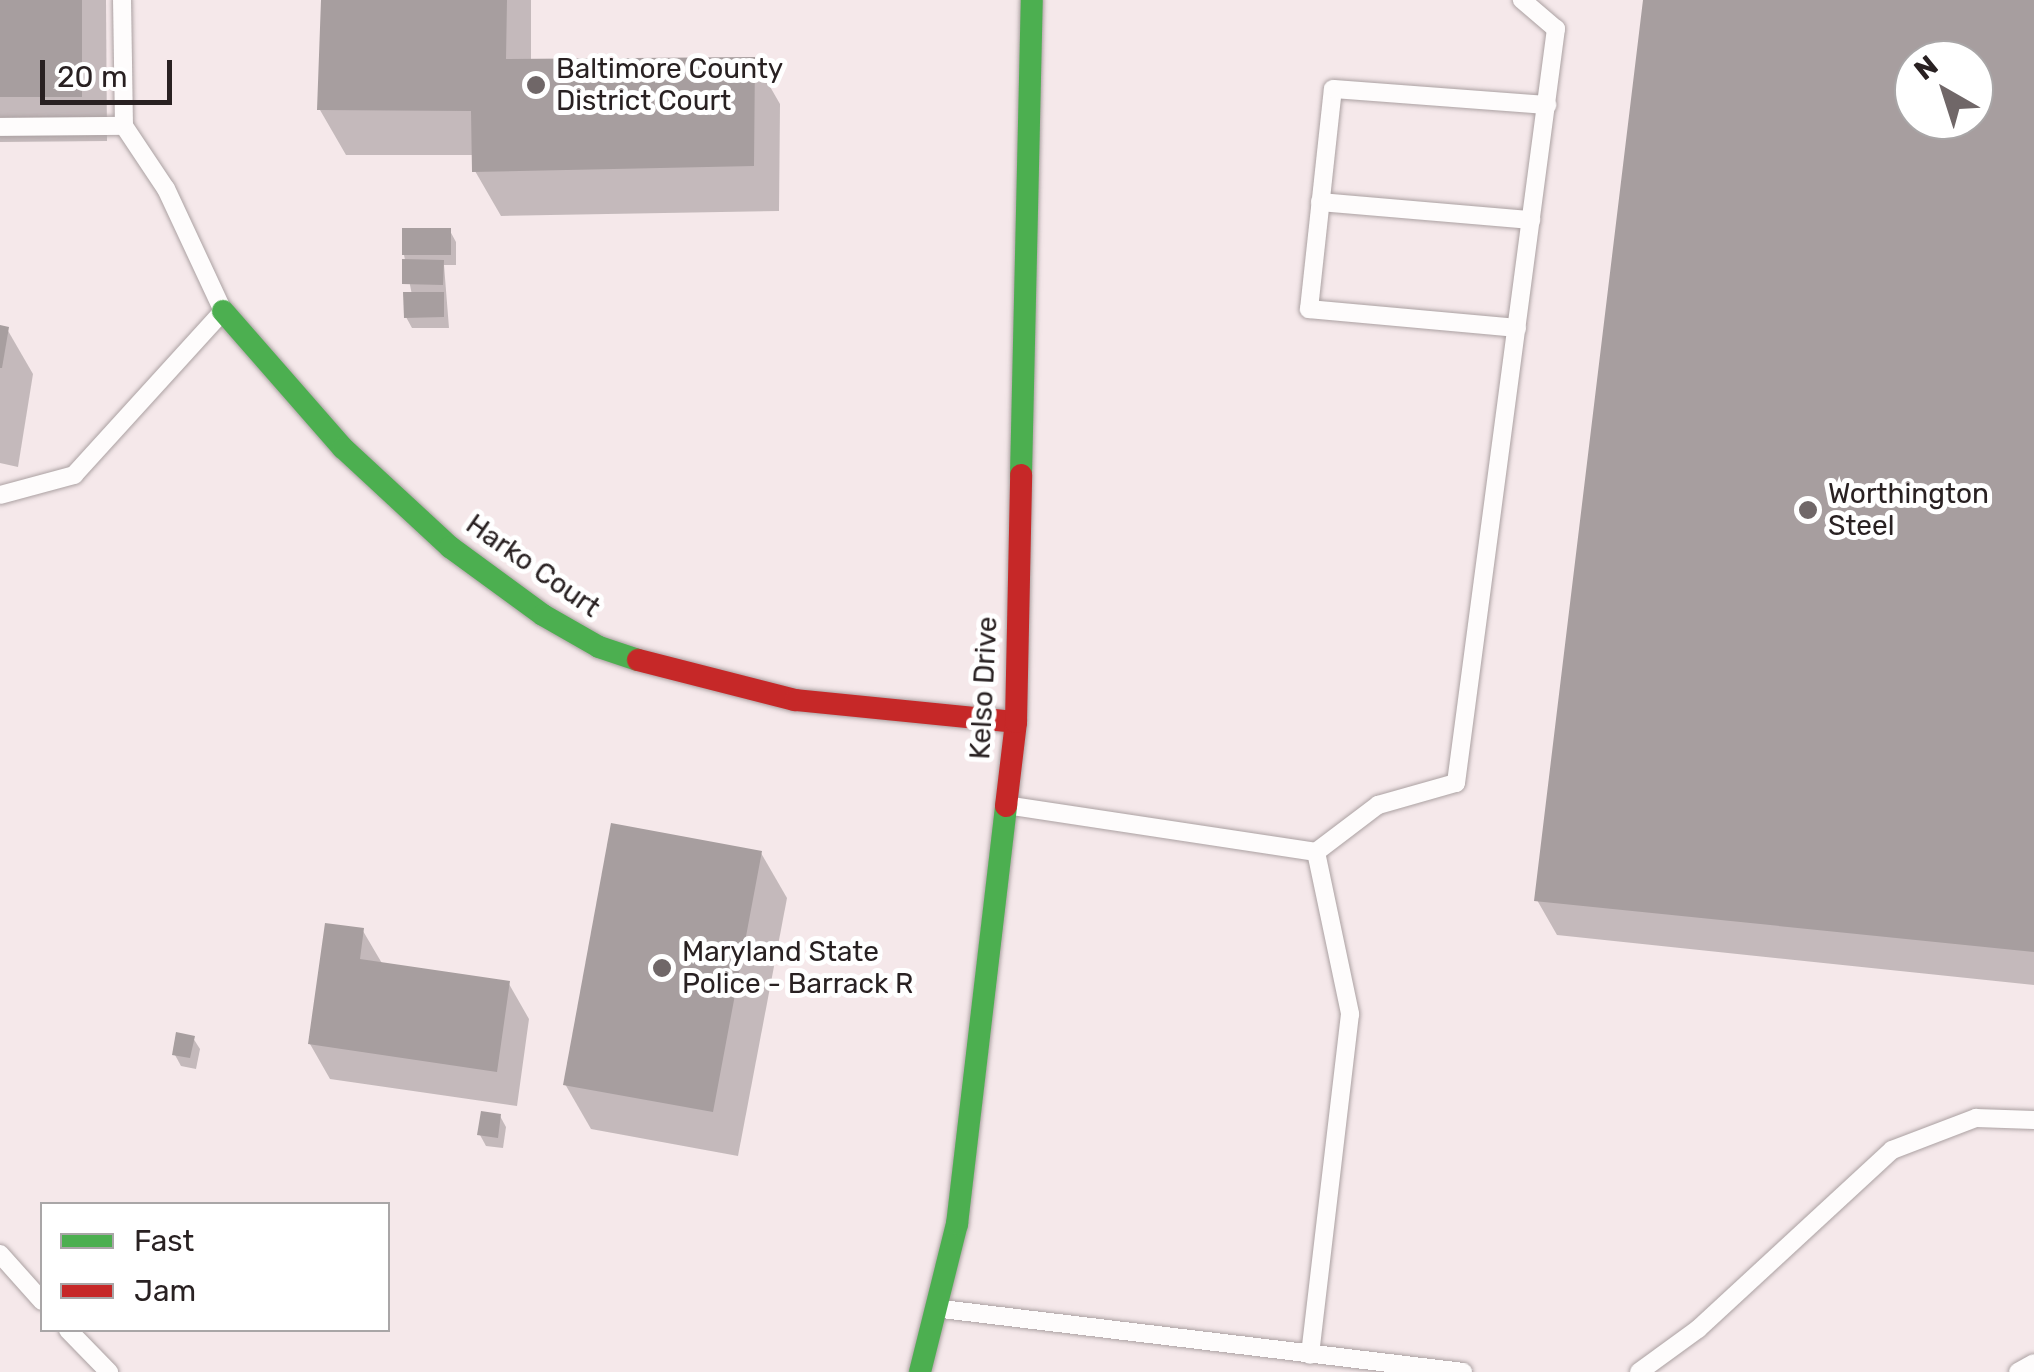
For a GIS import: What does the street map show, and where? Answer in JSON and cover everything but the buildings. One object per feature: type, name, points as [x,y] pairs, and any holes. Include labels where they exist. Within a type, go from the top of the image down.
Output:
[{"type":"street","name":"Kelso Drive","points":[[920,1372],[957,1224],[1016,722],[1032,0]]},
{"type":"street","name":"Harko Court","points":[[223,312],[342,448],[450,547],[543,616],[600,647],[693,678],[796,700],[1016,722]]},
{"type":"lane","points":[[0,495],[74,476],[223,312],[166,189],[124,126],[122,0]]},
{"type":"lane","points":[[1006,805],[1316,852],[1378,805],[1456,783],[1556,29],[1522,0]]},
{"type":"lane","points":[[1517,328],[1309,309],[1333,90],[1546,105]]},
{"type":"lane","points":[[0,127],[124,126]]},
{"type":"lane","points":[[1320,202],[1532,220]]},
{"type":"lane","points":[[1310,1355],[1350,1014],[1316,852]]},
{"type":"lane","points":[[1638,1372],[1698,1329],[1892,1150],[1976,1118],[2034,1120]]},
{"type":"lane","points":[[0,1254],[40,1299]]},
{"type":"lane","points":[[937,1308],[1463,1372]]},
{"type":"lane","points":[[70,1332],[104,1371]]},
{"type":"lane","points":[[2018,1372],[2034,1364]]},
{"type":"traffic: fast","points":[[1021,475],[1032,0]]},
{"type":"traffic: fast","points":[[223,311],[343,448],[450,547],[543,615],[599,647],[638,660]]},
{"type":"traffic: fast","points":[[920,1372],[957,1224],[1006,806]]},
{"type":"traffic: jam","points":[[1006,806],[1016,722],[1021,475]]},
{"type":"traffic: jam","points":[[638,660],[795,700],[1016,722]]},
{"type":"place","name":"Baltimore County District Court","points":[[536,85]]},
{"type":"place","name":"Worthington Steel","points":[[1808,510]]},
{"type":"place","name":"Maryland State Police - Barrack R","points":[[662,968]]}]
